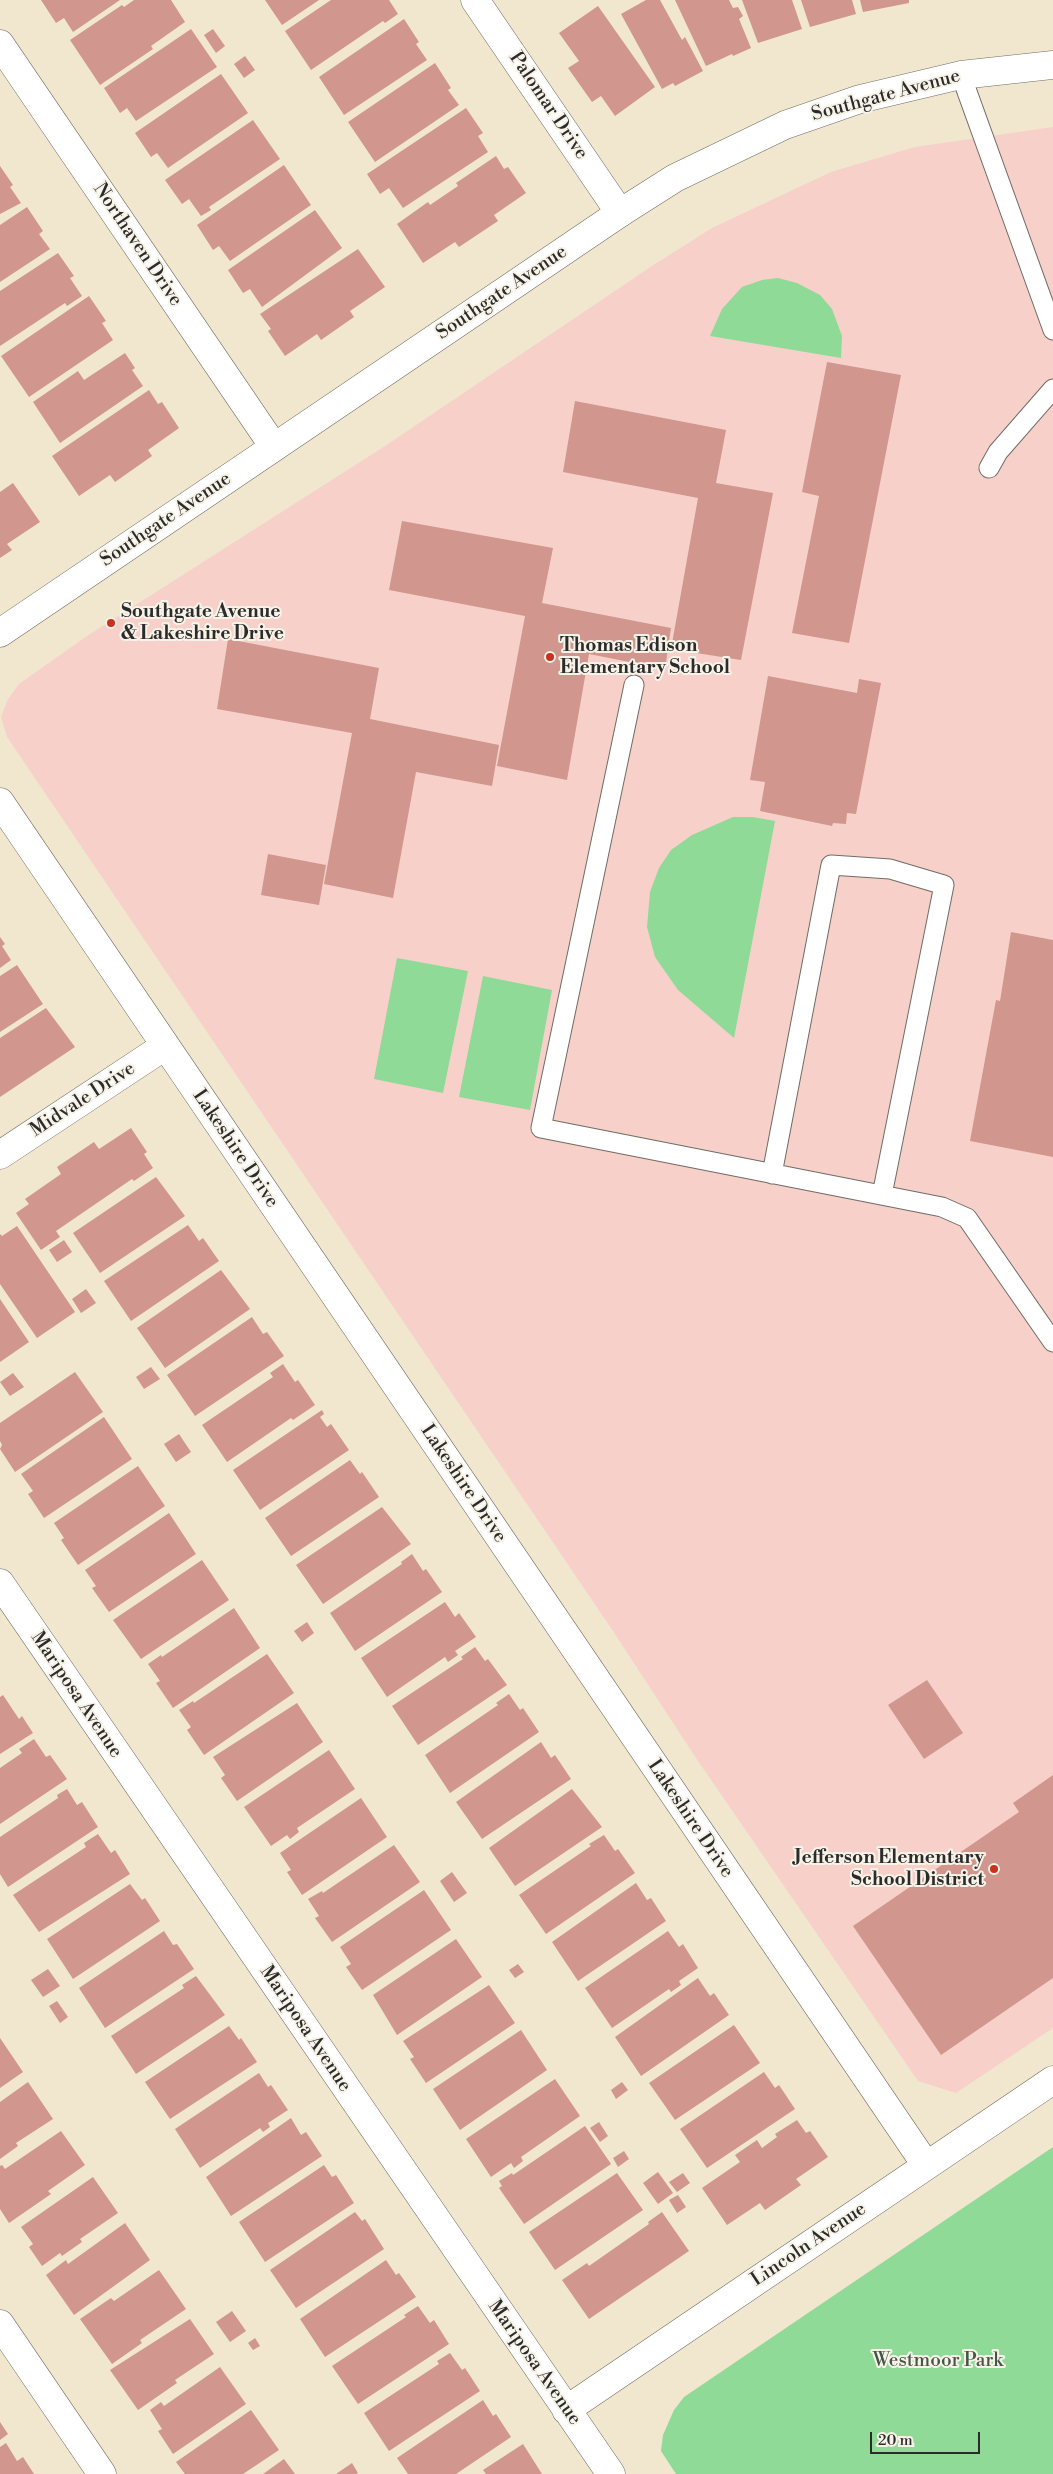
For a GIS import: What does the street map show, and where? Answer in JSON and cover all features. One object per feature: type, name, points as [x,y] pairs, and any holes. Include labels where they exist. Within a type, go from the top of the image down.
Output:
[{"type":"street","name":"Palomar Drive","points":[[475,0],[620,213]]},
{"type":"street","name":"Northaven Drive","points":[[0,44],[274,447]]},
{"type":"street","name":"Southgate Avenue","points":[[0,633],[620,213],[687,172],[749,140],[804,117],[860,98],[961,75],[1053,65]]},
{"type":"street","name":"Lakeshire Drive","points":[[0,802],[926,2166]]},
{"type":"street","name":"Midvale Drive","points":[[0,1155],[166,1046]]},
{"type":"street","name":"Mariposa Avenue","points":[[0,1583],[611,2474]]},
{"type":"street","name":"Lincoln Avenue","points":[[566,2410],[1053,2080]]},
{"type":"street","points":[[0,2324],[102,2474]]},
{"type":"lane","points":[[961,75],[1053,330]]},
{"type":"lane","points":[[989,468],[998,452],[1053,389]]},
{"type":"lane","points":[[634,685],[541,1128],[942,1207],[967,1218],[1053,1342]]},
{"type":"lane","points":[[772,1174],[831,865],[890,869],[944,885],[882,1195]]},
{"type":"shaded area","points":[[1053,127],[1053,2028],[956,2093],[918,2081],[696,1758],[613,1631],[7,737],[1,717],[8,699],[19,684],[87,636],[382,448],[652,266],[712,228],[831,172],[915,147]]},
{"type":"green space","points":[[778,278],[797,283],[820,295],[832,309],[842,336],[841,358],[710,336],[722,309],[742,287],[762,280]]},
{"type":"green space","points":[[733,817],[753,817],[775,821],[734,1038],[678,990],[655,957],[647,927],[650,892],[659,868],[671,850],[692,835]]},
{"type":"green space","points":[[397,958],[468,971],[443,1093],[374,1079]]},
{"type":"green space","points":[[483,976],[552,990],[530,1110],[459,1097]]},
{"type":"green space","name":"Westmoor Park","points":[[1053,2147],[1053,2474],[676,2474],[661,2451],[663,2435],[674,2410],[684,2397]]},
{"type":"building","points":[[41,0],[120,0],[73,32],[64,18],[56,23]]},
{"type":"building","points":[[134,0],[171,0],[185,22],[151,46],[153,49],[100,85],[70,40],[122,5],[124,7]]},
{"type":"building","points":[[265,0],[319,0],[282,25]]},
{"type":"building","points":[[331,0],[389,0],[398,14],[385,23],[383,21],[311,70],[285,31]]},
{"type":"building","points":[[646,0],[660,0],[682,40],[685,37],[703,71],[675,86],[673,83],[662,89],[621,14]]},
{"type":"building","points":[[675,0],[729,0],[733,8],[738,7],[743,16],[739,19],[751,48],[706,66]]},
{"type":"building","points":[[742,0],[792,0],[802,29],[758,43]]},
{"type":"building","points":[[801,0],[852,0],[856,14],[810,27]]},
{"type":"building","points":[[860,0],[909,0],[909,3],[863,12]]},
{"type":"building","points":[[598,6],[655,87],[615,116],[601,96],[592,102],[568,68],[579,61],[559,33]]},
{"type":"building","points":[[404,19],[419,42],[416,44],[427,60],[344,115],[319,77]]},
{"type":"building","points":[[191,29],[217,67],[136,121],[127,108],[120,113],[104,88]]},
{"type":"building","points":[[213,29],[225,46],[216,53],[204,35]]},
{"type":"building","points":[[245,56],[255,70],[244,78],[234,64]]},
{"type":"building","points":[[435,63],[451,88],[448,90],[459,105],[375,162],[348,122]]},
{"type":"building","points":[[221,74],[248,113],[168,168],[157,153],[151,157],[135,133]]},
{"type":"building","points":[[466,108],[483,133],[478,136],[488,152],[403,208],[389,188],[380,194],[367,174]]},
{"type":"building","points":[[253,120],[280,159],[209,207],[211,210],[201,216],[189,199],[182,204],[165,180]]},
{"type":"building","points":[[496,156],[504,169],[508,167],[526,193],[494,215],[498,221],[459,247],[455,242],[423,263],[397,224],[428,202],[430,205],[458,186],[456,183]]},
{"type":"building","points":[[284,165],[311,205],[230,261],[219,246],[213,250],[197,225]]},
{"type":"building","points":[[0,166],[13,185],[10,187],[21,203],[0,214]]},
{"type":"building","points":[[27,207],[43,231],[39,234],[50,249],[0,282],[0,225]]},
{"type":"building","points":[[315,210],[342,248],[262,307],[250,289],[243,293],[228,270]]},
{"type":"building","points":[[358,249],[385,287],[350,311],[354,317],[321,340],[317,334],[285,356],[268,331],[271,329],[260,314]]},
{"type":"building","points":[[58,253],[74,276],[70,278],[82,296],[67,306],[65,303],[0,346],[0,291]]},
{"type":"building","points":[[89,296],[106,321],[102,323],[113,340],[29,397],[1,356]]},
{"type":"building","points":[[125,353],[135,368],[132,370],[143,386],[60,443],[33,402],[78,371],[84,380]]},
{"type":"building","points":[[827,362],[901,375],[849,643],[792,633],[819,496],[802,492]]},
{"type":"building","points":[[149,390],[158,404],[162,402],[179,428],[148,450],[152,456],[115,482],[110,475],[79,496],[52,456]]},
{"type":"building","points":[[575,401],[726,430],[716,483],[773,493],[741,660],[671,649],[698,498],[563,472]]},
{"type":"building","points":[[13,483],[40,522],[7,544],[12,550],[0,558],[0,492]]},
{"type":"building","points":[[402,521],[553,548],[542,603],[671,628],[665,669],[589,654],[567,780],[497,766],[525,616],[389,590]]},
{"type":"building","points":[[228,639],[379,668],[370,719],[499,745],[492,786],[416,772],[393,898],[324,884],[352,733],[217,709]]},
{"type":"building","points":[[768,676],[857,693],[859,679],[881,683],[856,814],[847,813],[846,824],[833,823],[832,826],[760,811],[765,782],[750,780]]},
{"type":"building","points":[[268,854],[326,865],[319,905],[261,895]]},
{"type":"building","points":[[1011,932],[1053,940],[1053,1157],[970,1141],[996,1000],[1000,1001]]},
{"type":"building","points":[[0,937],[5,944],[2,946],[11,960],[0,968]]},
{"type":"building","points":[[17,965],[43,1004],[0,1032],[0,976]]},
{"type":"building","points":[[46,1008],[75,1047],[0,1097],[0,1038]]},
{"type":"building","points":[[131,1128],[147,1152],[144,1154],[153,1168],[134,1181],[132,1179],[56,1231],[60,1237],[41,1250],[16,1213],[29,1204],[25,1199],[61,1174],[57,1167],[94,1142],[99,1149]]},
{"type":"building","points":[[156,1177],[185,1216],[100,1273],[73,1233]]},
{"type":"building","points":[[188,1225],[199,1241],[203,1238],[219,1261],[131,1321],[104,1281]]},
{"type":"building","points":[[17,1226],[75,1312],[37,1338],[0,1284],[0,1234],[2,1236]]},
{"type":"building","points":[[64,1240],[72,1252],[57,1262],[49,1250]]},
{"type":"building","points":[[221,1270],[250,1309],[165,1368],[137,1328]]},
{"type":"building","points":[[86,1289],[96,1303],[81,1313],[72,1299]]},
{"type":"building","points":[[0,1299],[29,1342],[0,1362]]},
{"type":"building","points":[[252,1317],[263,1334],[267,1332],[284,1356],[195,1416],[167,1375]]},
{"type":"building","points":[[283,1364],[295,1382],[298,1380],[315,1405],[293,1420],[291,1418],[227,1462],[202,1425],[273,1377],[270,1373]]},
{"type":"building","points":[[151,1367],[160,1379],[144,1389],[136,1377]]},
{"type":"building","points":[[75,1372],[103,1412],[15,1472],[0,1449],[2,1445],[0,1441],[0,1423]]},
{"type":"building","points":[[13,1373],[24,1387],[10,1396],[0,1382]]},
{"type":"building","points":[[322,1410],[324,1414],[320,1417],[327,1427],[331,1424],[349,1450],[260,1510],[233,1470]]},
{"type":"building","points":[[104,1417],[132,1459],[44,1518],[28,1494],[33,1491],[21,1474]]},
{"type":"building","points":[[179,1434],[191,1452],[176,1462],[164,1444]]},
{"type":"building","points":[[350,1460],[360,1474],[362,1472],[379,1497],[291,1556],[265,1518]]},
{"type":"building","points":[[138,1466],[165,1506],[78,1565],[61,1540],[64,1538],[54,1523]]},
{"type":"building","points":[[382,1507],[411,1544],[323,1604],[296,1565]]},
{"type":"building","points":[[169,1513],[196,1554],[109,1612],[92,1588],[96,1586],[85,1570]]},
{"type":"building","points":[[412,1554],[423,1571],[426,1569],[442,1592],[355,1651],[330,1613],[402,1564],[401,1562]]},
{"type":"building","points":[[202,1560],[229,1600],[141,1659],[113,1620]]},
{"type":"building","points":[[445,1602],[455,1617],[459,1613],[476,1637],[455,1651],[458,1655],[448,1662],[445,1657],[387,1697],[361,1658]]},
{"type":"building","points":[[234,1608],[260,1648],[173,1708],[156,1683],[160,1681],[148,1664],[161,1655],[162,1657]]},
{"type":"building","points":[[307,1622],[314,1633],[302,1642],[294,1631]]},
{"type":"building","points":[[475,1647],[485,1661],[488,1659],[507,1685],[418,1745],[392,1706],[463,1659],[461,1657]]},
{"type":"building","points":[[267,1654],[294,1693],[204,1755],[187,1730],[191,1727],[179,1710],[193,1701],[194,1703]]},
{"type":"building","points":[[927,1680],[963,1733],[924,1759],[888,1705]]},
{"type":"building","points":[[509,1694],[520,1710],[523,1708],[539,1732],[450,1793],[425,1755],[498,1705],[496,1703]]},
{"type":"building","points":[[3,1695],[19,1719],[22,1716],[33,1733],[0,1754],[0,1697]]},
{"type":"building","points":[[297,1703],[323,1742],[237,1801],[221,1778],[225,1775],[213,1757]]},
{"type":"building","points":[[34,1739],[46,1757],[50,1755],[67,1779],[0,1824],[0,1768],[22,1753],[19,1749]]},
{"type":"building","points":[[541,1742],[551,1758],[555,1755],[571,1779],[482,1839],[456,1802]]},
{"type":"building","points":[[329,1750],[355,1789],[297,1828],[299,1832],[290,1839],[287,1835],[271,1846],[244,1807]]},
{"type":"building","name":"Jefferson Elementary School District","points":[[1053,1775],[1053,1978],[941,2055],[853,1926],[1019,1812],[1013,1803]]},
{"type":"building","points":[[67,1789],[77,1805],[82,1802],[98,1827],[8,1887],[0,1874],[0,1837],[58,1798],[57,1795]]},
{"type":"building","points":[[572,1789],[602,1827],[515,1886],[489,1848]]},
{"type":"building","points":[[361,1798],[387,1837],[302,1895],[287,1872],[291,1870],[280,1853]]},
{"type":"building","points":[[98,1834],[111,1853],[115,1850],[130,1874],[39,1932],[13,1895],[86,1847],[84,1843]]},
{"type":"building","points":[[604,1835],[615,1851],[618,1849],[635,1873],[546,1934],[519,1895]]},
{"type":"building","points":[[394,1845],[420,1882],[332,1942],[315,1918],[319,1916],[308,1899],[322,1891],[323,1893]]},
{"type":"building","points":[[452,1872],[467,1893],[454,1902],[440,1881]]},
{"type":"building","points":[[636,1883],[647,1900],[651,1898],[666,1921],[578,1981],[552,1942]]},
{"type":"building","points":[[130,1884],[142,1900],[145,1898],[160,1921],[73,1979],[47,1939]]},
{"type":"building","points":[[424,1890],[451,1930],[362,1990],[346,1967],[351,1964],[340,1947]]},
{"type":"building","points":[[164,1931],[173,1945],[177,1944],[194,1969],[105,2028],[79,1988]]},
{"type":"building","points":[[668,1931],[679,1947],[683,1944],[698,1968],[679,1981],[681,1985],[671,1992],[669,1989],[612,2028],[585,1988]]},
{"type":"building","points":[[456,1939],[482,1977],[397,2035],[373,1995]]},
{"type":"building","points":[[518,1964],[524,1972],[515,1978],[509,1970]]},
{"type":"building","points":[[48,1969],[60,1986],[43,1997],[31,1980]]},
{"type":"building","points":[[196,1976],[225,2015],[136,2074],[111,2036],[184,1988],[182,1985]]},
{"type":"building","points":[[698,1978],[710,1996],[714,1993],[729,2015],[641,2076],[615,2037]]},
{"type":"building","points":[[489,1985],[515,2023],[426,2083],[410,2059],[414,2057],[403,2041]]},
{"type":"building","points":[[57,2001],[68,2017],[60,2023],[49,2006]]},
{"type":"building","points":[[734,2025],[760,2063],[675,2120],[649,2083]]},
{"type":"building","points":[[229,2026],[239,2040],[241,2038],[257,2062],[170,2119],[145,2082]]},
{"type":"building","points":[[521,2030],[547,2070],[460,2130],[433,2089]]},
{"type":"building","points":[[0,2038],[23,2072],[0,2088]]},
{"type":"building","points":[[764,2072],[775,2088],[779,2085],[795,2109],[707,2168],[680,2129]]},
{"type":"building","points":[[259,2073],[268,2087],[271,2085],[288,2110],[268,2123],[270,2127],[263,2132],[260,2128],[200,2168],[175,2129]]},
{"type":"building","points":[[555,2079],[580,2116],[521,2157],[523,2161],[514,2168],[511,2163],[491,2177],[466,2139]]},
{"type":"building","points":[[28,2082],[53,2119],[16,2143],[18,2146],[0,2159],[0,2102]]},
{"type":"building","points":[[622,2082],[628,2090],[616,2099],[611,2090]]},
{"type":"building","points":[[291,2118],[301,2135],[306,2132],[322,2156],[231,2216],[206,2177]]},
{"type":"building","points":[[797,2120],[806,2133],[810,2131],[828,2157],[796,2179],[801,2185],[765,2210],[760,2203],[727,2225],[702,2188],[740,2162],[735,2155],[757,2140],[762,2148],[777,2137],[775,2134]]},
{"type":"building","points":[[599,2122],[608,2136],[600,2142],[590,2128]]},
{"type":"building","points":[[585,2126],[611,2164],[524,2224],[499,2188],[502,2186],[499,2181],[512,2173],[513,2175]]},
{"type":"building","points":[[61,2131],[85,2165],[48,2191],[51,2194],[9,2223],[0,2209],[0,2166],[2,2165],[5,2169]]},
{"type":"building","points":[[624,2151],[629,2159],[618,2167],[613,2158]]},
{"type":"building","points":[[324,2165],[332,2177],[336,2175],[354,2203],[265,2262],[239,2222]]},
{"type":"building","points":[[658,2172],[673,2193],[658,2204],[643,2183]]},
{"type":"building","points":[[617,2173],[643,2210],[555,2270],[529,2232]]},
{"type":"building","points":[[683,2173],[690,2183],[677,2192],[669,2182]]},
{"type":"building","points":[[93,2177],[118,2213],[80,2239],[82,2242],[62,2256],[60,2253],[42,2266],[29,2247],[33,2244],[21,2227]]},
{"type":"building","points":[[678,2195],[686,2207],[677,2213],[669,2200]]},
{"type":"building","points":[[355,2212],[362,2221],[365,2219],[384,2249],[296,2308],[270,2270]]},
{"type":"building","points":[[662,2212],[689,2251],[589,2319],[562,2280],[587,2263],[589,2266],[649,2224],[648,2222]]},
{"type":"building","points":[[125,2223],[150,2260],[74,2315],[46,2275],[66,2260],[68,2264]]},
{"type":"building","points":[[386,2260],[396,2275],[399,2273],[416,2297],[325,2357],[300,2319]]},
{"type":"building","points":[[159,2270],[186,2309],[140,2340],[142,2343],[112,2364],[80,2319],[111,2298],[114,2301]]},
{"type":"building","points":[[418,2306],[430,2323],[434,2320],[449,2344],[358,2404],[332,2366],[406,2317],[404,2315]]},
{"type":"building","points":[[232,2311],[246,2331],[230,2342],[216,2322]]},
{"type":"building","points":[[190,2319],[214,2354],[175,2380],[177,2383],[138,2410],[110,2370]]},
{"type":"building","points":[[255,2338],[260,2346],[253,2350],[248,2343]]},
{"type":"building","points":[[450,2353],[462,2370],[465,2368],[480,2391],[389,2451],[364,2413],[439,2364],[437,2361]]},
{"type":"building","points":[[220,2367],[246,2404],[173,2454],[158,2431],[162,2429],[150,2410],[161,2402],[164,2406]]},
{"type":"building","points":[[483,2400],[493,2416],[496,2414],[511,2437],[456,2474],[408,2474],[397,2458]]},
{"type":"building","points":[[251,2410],[279,2450],[243,2474],[185,2474],[176,2462]]},
{"type":"building","points":[[0,2422],[8,2434],[0,2440]]},
{"type":"building","points":[[6,2443],[17,2461],[23,2457],[34,2474],[0,2474],[0,2447]]},
{"type":"building","points":[[523,2444],[542,2474],[486,2474],[483,2470]]},
{"type":"building","points":[[284,2459],[295,2474],[263,2474]]},
{"type":"building","points":[[352,2463],[358,2473],[336,2474]]},
{"type":"place","name":"Southgate Avenue & Lakeshire Drive","points":[[111,623]]},
{"type":"place","name":"Thomas Edison Elementary School","points":[[550,657]]},
{"type":"place","name":"Jefferson Elementary School District","points":[[994,1869]]}]
